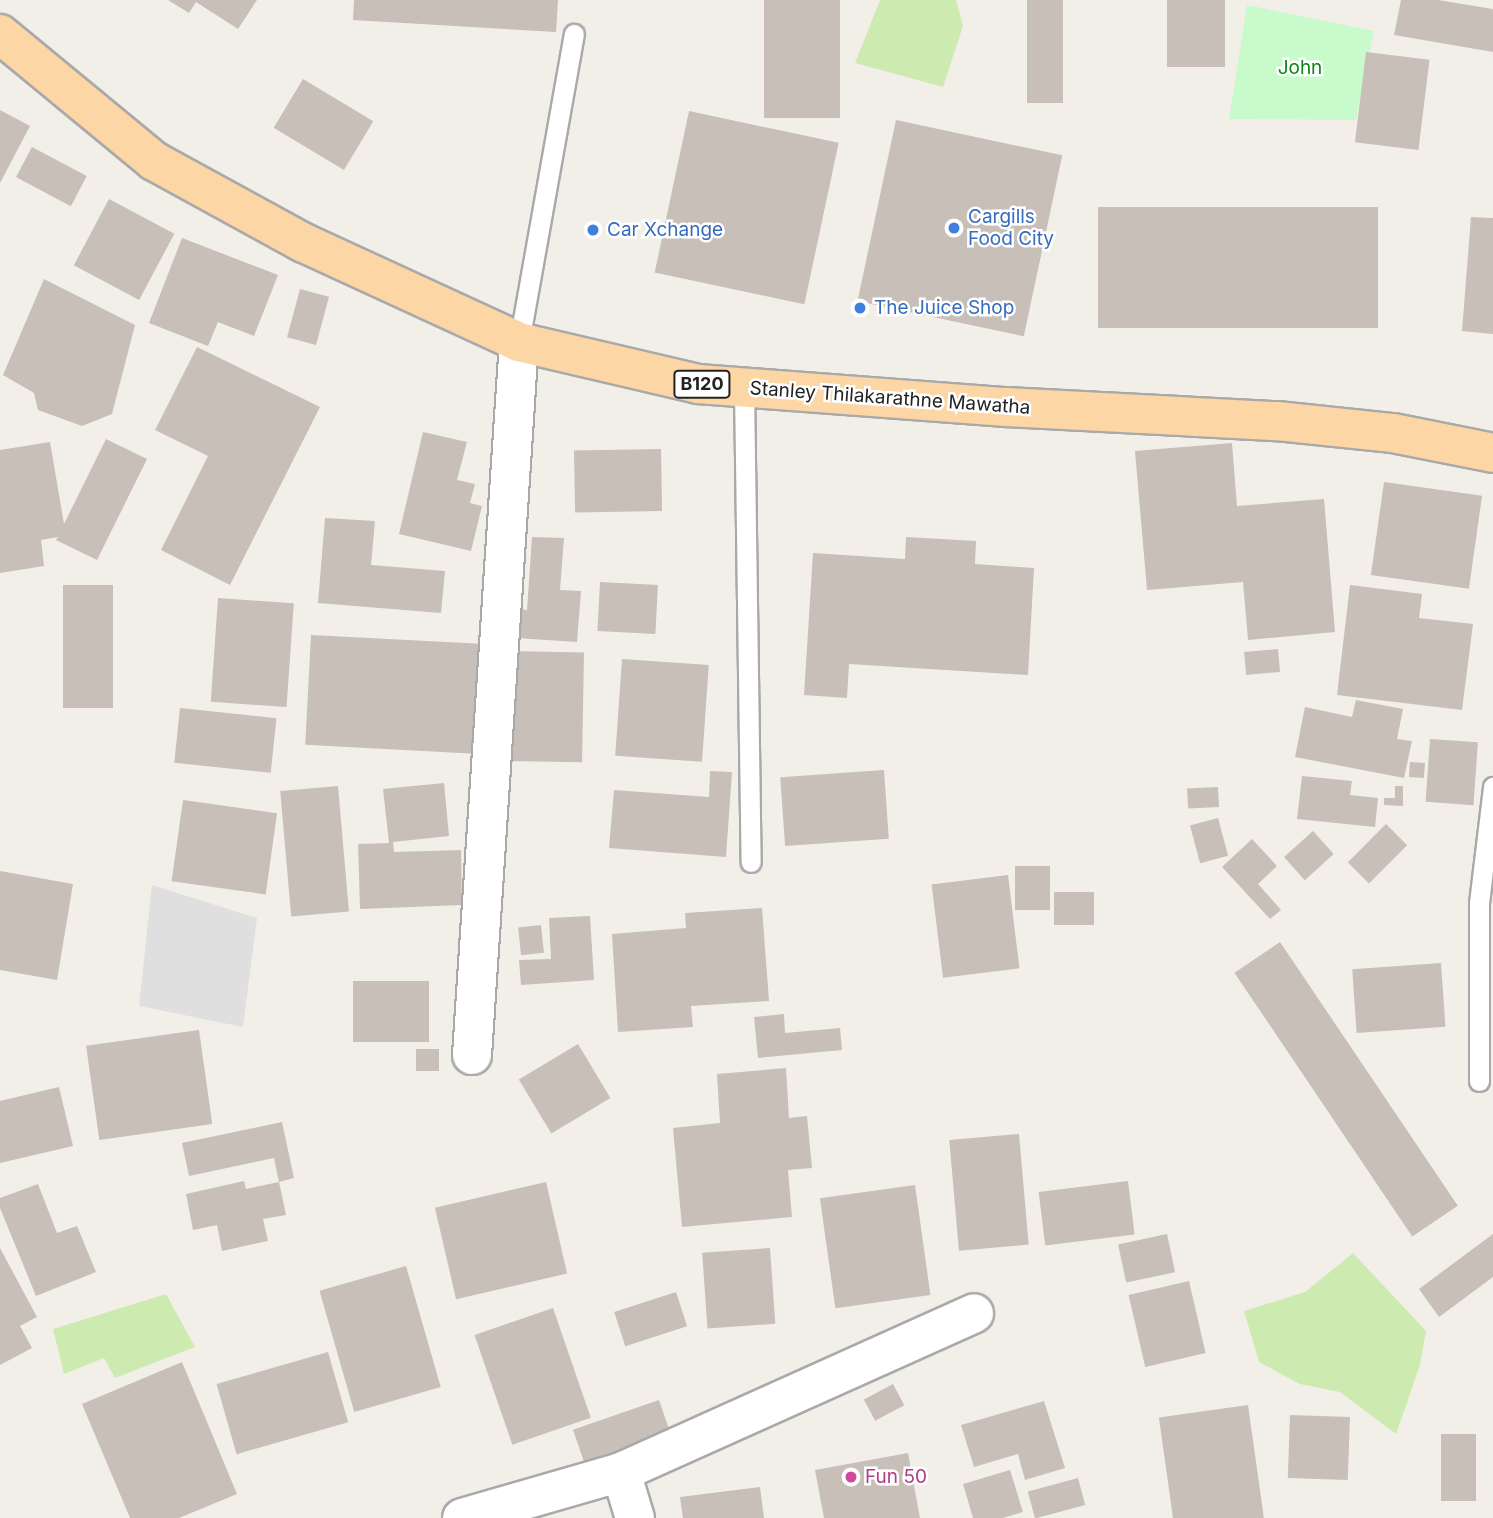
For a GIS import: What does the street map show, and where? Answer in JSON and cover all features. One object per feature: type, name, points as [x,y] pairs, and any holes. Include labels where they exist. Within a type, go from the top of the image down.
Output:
[{"type":"main road","name":"Stanley Thilakarathne Mawatha","points":[[0,34],[154,160],[304,243],[519,342],[698,384],[1006,407],[1278,421],[1393,433],[1493,453]]},
{"type":"street","points":[[472,1055],[519,342]]},
{"type":"street","points":[[461,1518],[621,1472],[974,1313]]},
{"type":"street","points":[[621,1472],[635,1518]]},
{"type":"lane","points":[[519,342],[574,34]]},
{"type":"lane","points":[[744,387],[751,862]]},
{"type":"lane","points":[[1479,1081],[1479,904],[1493,787]]},
{"type":"shaded area","points":[[152,885],[257,918],[243,1027],[139,1006]]},
{"type":"green space","points":[[880,0],[956,0],[963,26],[943,87],[855,63]]},
{"type":"green space","name":"John","points":[[1247,5],[1374,31],[1356,120],[1229,119]]},
{"type":"green space","points":[[1353,1253],[1426,1331],[1420,1365],[1396,1434],[1340,1392],[1300,1384],[1259,1362],[1244,1311],[1305,1292]]},
{"type":"green space","points":[[166,1294],[195,1347],[115,1378],[104,1358],[64,1374],[53,1329]]},
{"type":"building","points":[[168,0],[257,0],[238,29],[196,2],[189,13]]},
{"type":"building","points":[[354,0],[558,0],[556,32],[353,20]]},
{"type":"building","points":[[764,0],[840,0],[840,118],[764,118]]},
{"type":"building","points":[[1027,0],[1063,0],[1063,103],[1027,103]]},
{"type":"building","points":[[1167,0],[1225,0],[1225,67],[1167,67]]},
{"type":"building","points":[[1401,0],[1438,0],[1493,9],[1493,52],[1394,35]]},
{"type":"building","points":[[1366,52],[1430,60],[1418,150],[1355,142]]},
{"type":"building","points":[[303,79],[373,121],[344,170],[274,128]]},
{"type":"building","points":[[0,110],[30,126],[0,183]]},
{"type":"building","points":[[689,111],[839,143],[804,304],[655,272]]},
{"type":"building","points":[[896,120],[1062,155],[1024,336],[858,301]]},
{"type":"building","points":[[32,147],[87,176],[71,206],[16,177]]},
{"type":"building","points":[[109,199],[174,234],[139,300],[74,265]]},
{"type":"building","points":[[1098,207],[1378,207],[1378,328],[1098,328]]},
{"type":"building","points":[[1471,217],[1493,218],[1493,334],[1462,331]]},
{"type":"building","points":[[182,238],[278,275],[254,336],[218,322],[208,346],[149,323]]},
{"type":"building","points":[[44,279],[135,325],[112,414],[82,426],[38,410],[34,393],[3,375]]},
{"type":"building","points":[[300,289],[329,297],[316,345],[287,337]]},
{"type":"building","points":[[197,347],[320,407],[230,585],[161,550],[208,456],[155,430]]},
{"type":"building","points":[[423,432],[467,442],[457,480],[475,484],[470,503],[482,506],[471,551],[399,534]]},
{"type":"building","points":[[106,439],[147,459],[97,560],[56,540],[58,537],[41,540],[44,566],[0,573],[0,450],[50,442],[64,524]]},
{"type":"building","points":[[1232,443],[1237,506],[1324,499],[1335,632],[1248,640],[1243,582],[1147,590],[1135,451]]},
{"type":"building","points":[[661,449],[662,511],[575,513],[574,451]]},
{"type":"building","points":[[1384,482],[1482,496],[1469,589],[1371,575]]},
{"type":"building","points":[[325,518],[375,521],[371,565],[445,571],[441,613],[318,603]]},
{"type":"building","points":[[532,537],[564,538],[560,590],[581,591],[577,642],[516,638],[518,609],[527,610]]},
{"type":"building","points":[[906,537],[976,541],[975,564],[1034,568],[1028,675],[849,664],[847,698],[804,695],[813,553],[905,559]]},
{"type":"building","points":[[600,582],[658,585],[655,634],[597,631]]},
{"type":"building","points":[[63,585],[113,585],[113,708],[63,708]]},
{"type":"building","points":[[1350,585],[1422,594],[1419,618],[1473,624],[1462,710],[1337,695]]},
{"type":"building","points":[[218,598],[294,603],[287,707],[211,702]]},
{"type":"building","points":[[311,635],[485,644],[479,754],[305,745]]},
{"type":"building","points":[[1278,649],[1280,672],[1246,675],[1244,652]]},
{"type":"building","points":[[505,651],[584,652],[582,762],[503,761]]},
{"type":"building","points":[[622,659],[709,665],[702,762],[615,756]]},
{"type":"building","points":[[1356,700],[1403,709],[1397,739],[1412,741],[1404,778],[1295,757],[1305,707],[1352,717]]},
{"type":"building","points":[[180,708],[276,718],[271,773],[174,763]]},
{"type":"building","points":[[1430,739],[1478,742],[1473,805],[1426,802]]},
{"type":"building","points":[[1410,762],[1425,763],[1424,778],[1409,777]]},
{"type":"building","points":[[884,770],[889,839],[785,846],[780,777]]},
{"type":"building","points":[[710,771],[732,772],[726,857],[609,848],[614,790],[709,797]]},
{"type":"building","points":[[1302,776],[1352,781],[1350,795],[1378,798],[1375,827],[1297,819]]},
{"type":"building","points":[[444,783],[449,836],[393,842],[394,852],[461,850],[462,905],[360,909],[358,844],[389,843],[383,789]]},
{"type":"building","points":[[338,786],[349,912],[291,917],[280,791]]},
{"type":"building","points":[[1395,786],[1403,786],[1403,806],[1384,805],[1384,798],[1395,798]]},
{"type":"building","points":[[1218,787],[1219,807],[1188,809],[1187,789]]},
{"type":"building","points":[[183,800],[277,813],[266,894],[172,881]]},
{"type":"building","points":[[1218,818],[1228,856],[1200,863],[1190,826]]},
{"type":"building","points":[[1386,824],[1407,845],[1369,883],[1348,862]]},
{"type":"building","points":[[1313,831],[1334,854],[1305,880],[1284,857]]},
{"type":"building","points":[[1252,839],[1277,866],[1258,884],[1281,910],[1270,919],[1222,867]]},
{"type":"building","points":[[1015,866],[1050,866],[1050,910],[1015,910]]},
{"type":"building","points":[[0,871],[73,884],[57,980],[0,970]]},
{"type":"building","points":[[1008,875],[1019,968],[943,978],[932,884]]},
{"type":"building","points":[[1054,892],[1094,892],[1094,925],[1054,925]]},
{"type":"building","points":[[762,908],[769,1001],[691,1006],[693,1027],[618,1032],[612,934],[686,928],[685,913]]},
{"type":"building","points":[[590,916],[594,980],[521,985],[519,960],[551,959],[549,918]]},
{"type":"building","points":[[541,925],[544,953],[521,955],[518,927]]},
{"type":"building","points":[[1280,942],[1458,1206],[1412,1236],[1234,973]]},
{"type":"building","points":[[1441,963],[1445,1027],[1357,1033],[1352,969]]},
{"type":"building","points":[[353,981],[429,981],[429,1042],[353,1042]]},
{"type":"building","points":[[784,1014],[785,1033],[840,1028],[842,1050],[758,1058],[754,1017]]},
{"type":"building","points":[[199,1030],[212,1124],[99,1140],[86,1046]]},
{"type":"building","points":[[578,1044],[610,1098],[551,1134],[519,1080]]},
{"type":"building","points":[[416,1049],[439,1049],[439,1071],[416,1071]]},
{"type":"building","points":[[786,1068],[789,1118],[807,1116],[812,1168],[788,1170],[792,1217],[682,1227],[673,1128],[720,1123],[717,1074]]},
{"type":"building","points":[[59,1087],[73,1146],[0,1163],[0,1101]]},
{"type":"building","points":[[282,1122],[294,1178],[279,1182],[274,1158],[189,1176],[182,1143]]},
{"type":"building","points":[[1019,1134],[1029,1245],[959,1251],[949,1140]]},
{"type":"building","points":[[244,1181],[246,1189],[279,1182],[286,1215],[263,1219],[268,1241],[222,1251],[217,1225],[193,1230],[186,1194]]},
{"type":"building","points":[[1128,1181],[1135,1235],[1045,1246],[1039,1192]]},
{"type":"building","points":[[546,1182],[567,1274],[456,1299],[435,1208]]},
{"type":"building","points":[[38,1184],[57,1233],[77,1226],[96,1272],[36,1296],[0,1208],[0,1198]]},
{"type":"building","points":[[915,1185],[930,1295],[835,1308],[820,1198]]},
{"type":"building","points":[[1167,1234],[1175,1272],[1126,1283],[1118,1244]]},
{"type":"building","points":[[1493,1234],[1493,1277],[1439,1317],[1419,1289]]},
{"type":"building","points":[[0,1248],[37,1317],[20,1326],[32,1348],[0,1365]]},
{"type":"building","points":[[770,1248],[775,1324],[707,1329],[702,1253]]},
{"type":"building","points":[[406,1266],[441,1387],[354,1412],[319,1291]]},
{"type":"building","points":[[1189,1281],[1206,1353],[1145,1367],[1129,1295]]},
{"type":"building","points":[[676,1292],[687,1326],[625,1346],[614,1312]]},
{"type":"building","points":[[553,1308],[591,1418],[512,1445],[475,1335]]},
{"type":"building","points":[[328,1352],[348,1422],[237,1454],[216,1384]]},
{"type":"building","points":[[182,1362],[237,1494],[179,1518],[130,1518],[82,1404]]},
{"type":"building","points":[[893,1384],[904,1405],[875,1421],[864,1399]]},
{"type":"building","points":[[659,1400],[671,1434],[585,1464],[573,1430]]},
{"type":"building","points":[[1044,1401],[1065,1468],[1025,1480],[1018,1454],[974,1467],[961,1425]]},
{"type":"building","points":[[1248,1405],[1264,1518],[1173,1518],[1159,1418]]},
{"type":"building","points":[[1290,1415],[1350,1417],[1348,1480],[1288,1478]]},
{"type":"building","points":[[1441,1434],[1476,1434],[1476,1501],[1441,1501]]},
{"type":"building","points":[[908,1453],[920,1518],[824,1518],[815,1470]]},
{"type":"building","points":[[1010,1470],[1023,1512],[1003,1518],[973,1518],[963,1484]]},
{"type":"building","points":[[1078,1478],[1085,1505],[1035,1518],[1028,1491]]},
{"type":"building","points":[[760,1487],[764,1518],[683,1518],[680,1497]]},
{"type":"place","name":"Cargills Food City","points":[[954,228]]},
{"type":"place","name":"Car Xchange","points":[[593,230]]},
{"type":"place","name":"The Juice Shop","points":[[860,308]]},
{"type":"place","name":"Fun 50","points":[[851,1477]]}]
